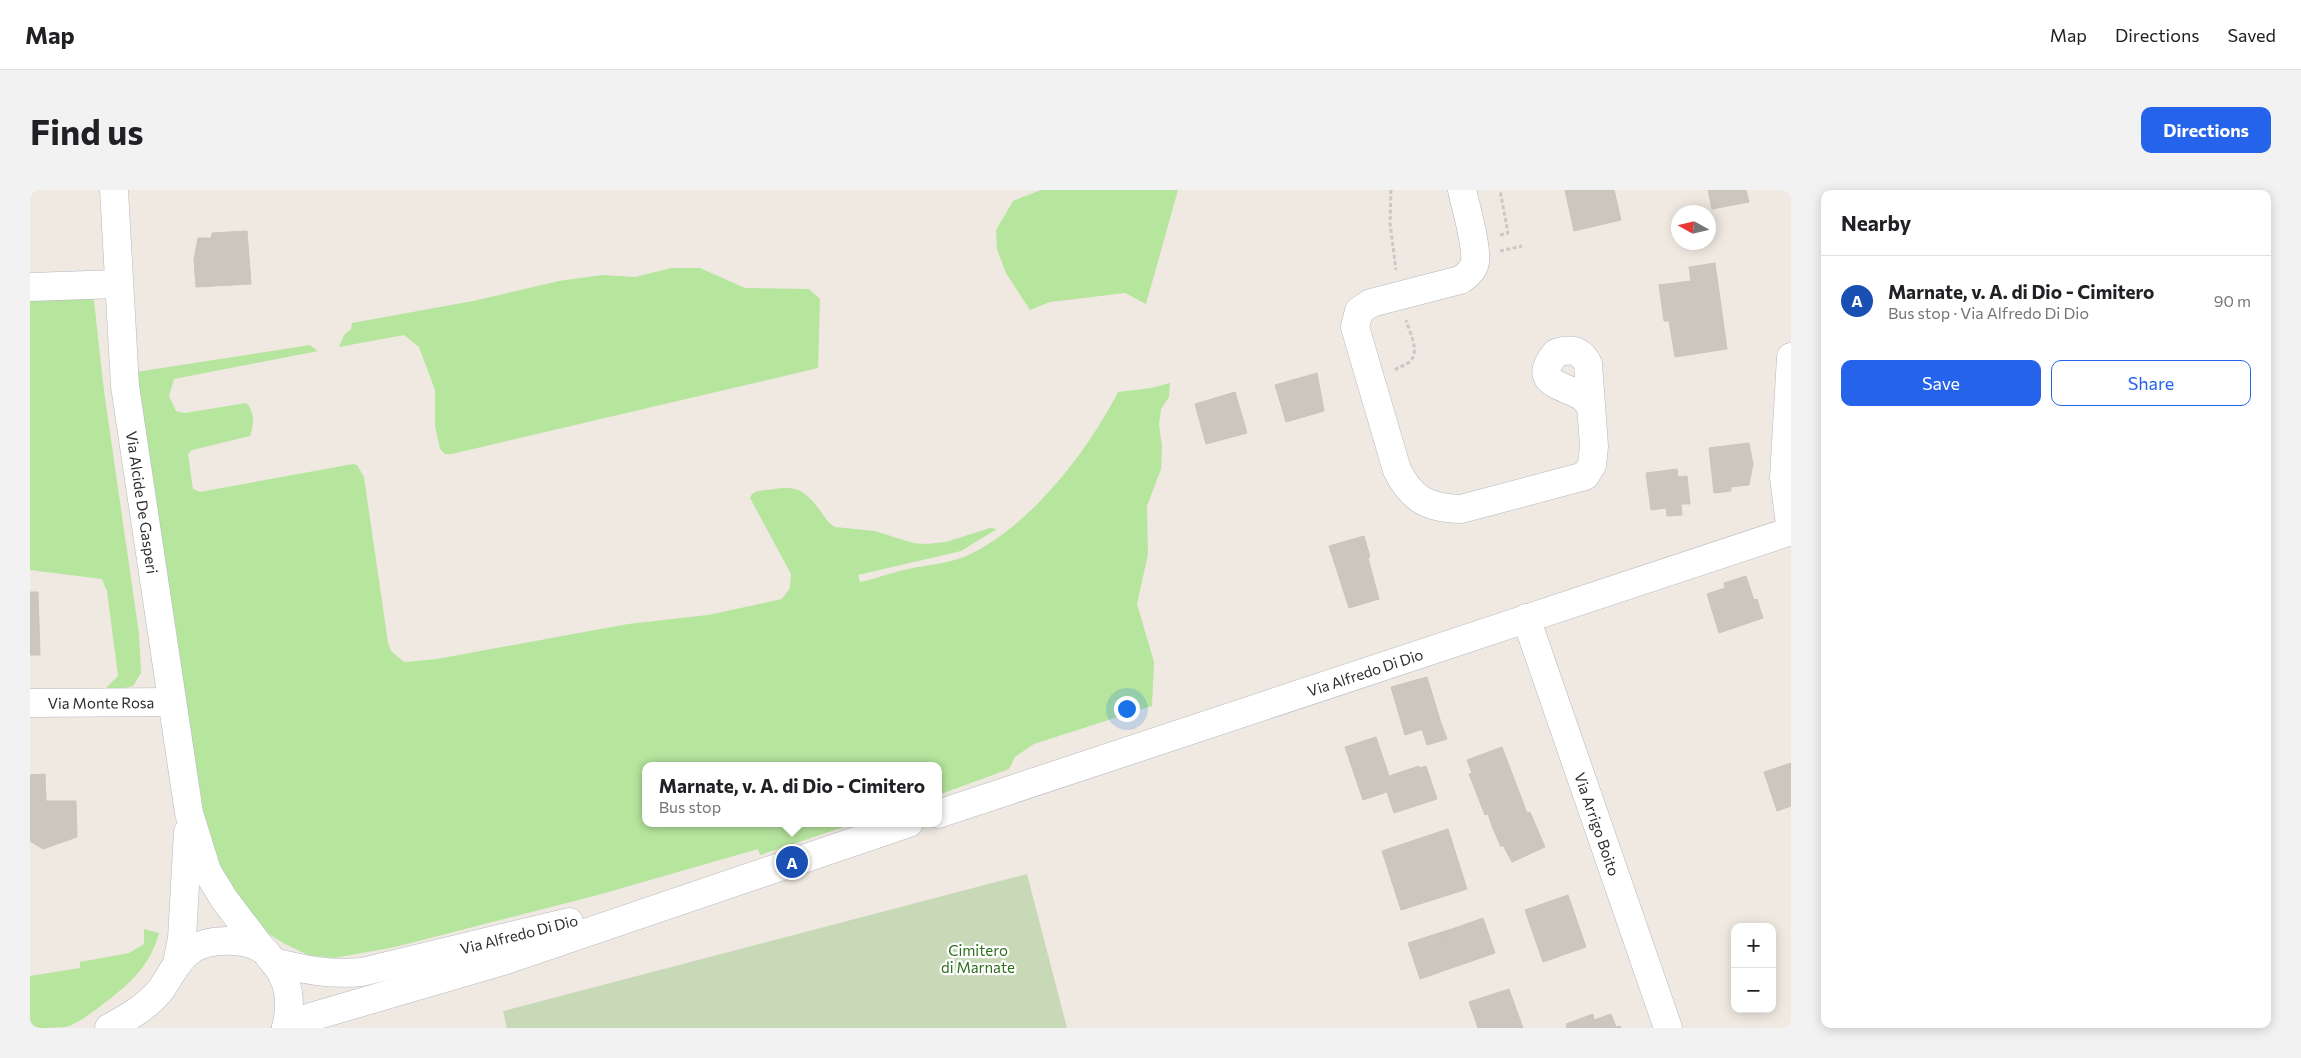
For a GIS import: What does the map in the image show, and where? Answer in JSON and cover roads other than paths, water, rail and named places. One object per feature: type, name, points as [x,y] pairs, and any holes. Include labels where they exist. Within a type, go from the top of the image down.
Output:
[{"type":"street","name":"Via Alcide De Gasperi","points":[[114,190],[124,386],[189,813],[207,871],[224,899],[288,983],[290,1006],[286,1028]]},
{"type":"street","points":[[1462,190],[1474,249],[1475,263],[1469,274],[1460,280],[1371,303],[1360,311],[1355,327],[1397,470],[1405,486],[1422,501],[1442,508],[1461,509],[1585,476],[1592,465],[1594,446],[1590,406]]},
{"type":"street","points":[[30,287],[118,284]]},
{"type":"street","points":[[1791,357],[1784,478],[1791,532]]},
{"type":"street","name":"Via Alfredo Di Dio","points":[[942,813],[1526,618],[1791,532]]},
{"type":"street","name":"Via Arrigo Boito","points":[[1526,618],[1668,1028]]},
{"type":"street","name":"Via Monte Rosa","points":[[30,703],[172,702]]},
{"type":"street","name":"Via Alcide De Gasperi","points":[[177,963],[182,938],[189,813]]},
{"type":"street","name":"Via Alfredo Di Dio","points":[[286,1028],[311,1017],[506,960],[897,827]]},
{"type":"street","name":"Via Alfredo Di Dio","points":[[177,963],[191,950],[212,943],[236,942],[316,972],[338,974],[383,969],[762,873]]},
{"type":"street","points":[[109,1028],[131,1016],[158,993],[177,963]]},
{"type":"place","name":"Marnate, v. A. di Dio - Cimitero","points":[[792,862]]},
{"type":"park label","name":"Cimitero di Marnate","points":[[978,958]]}]
